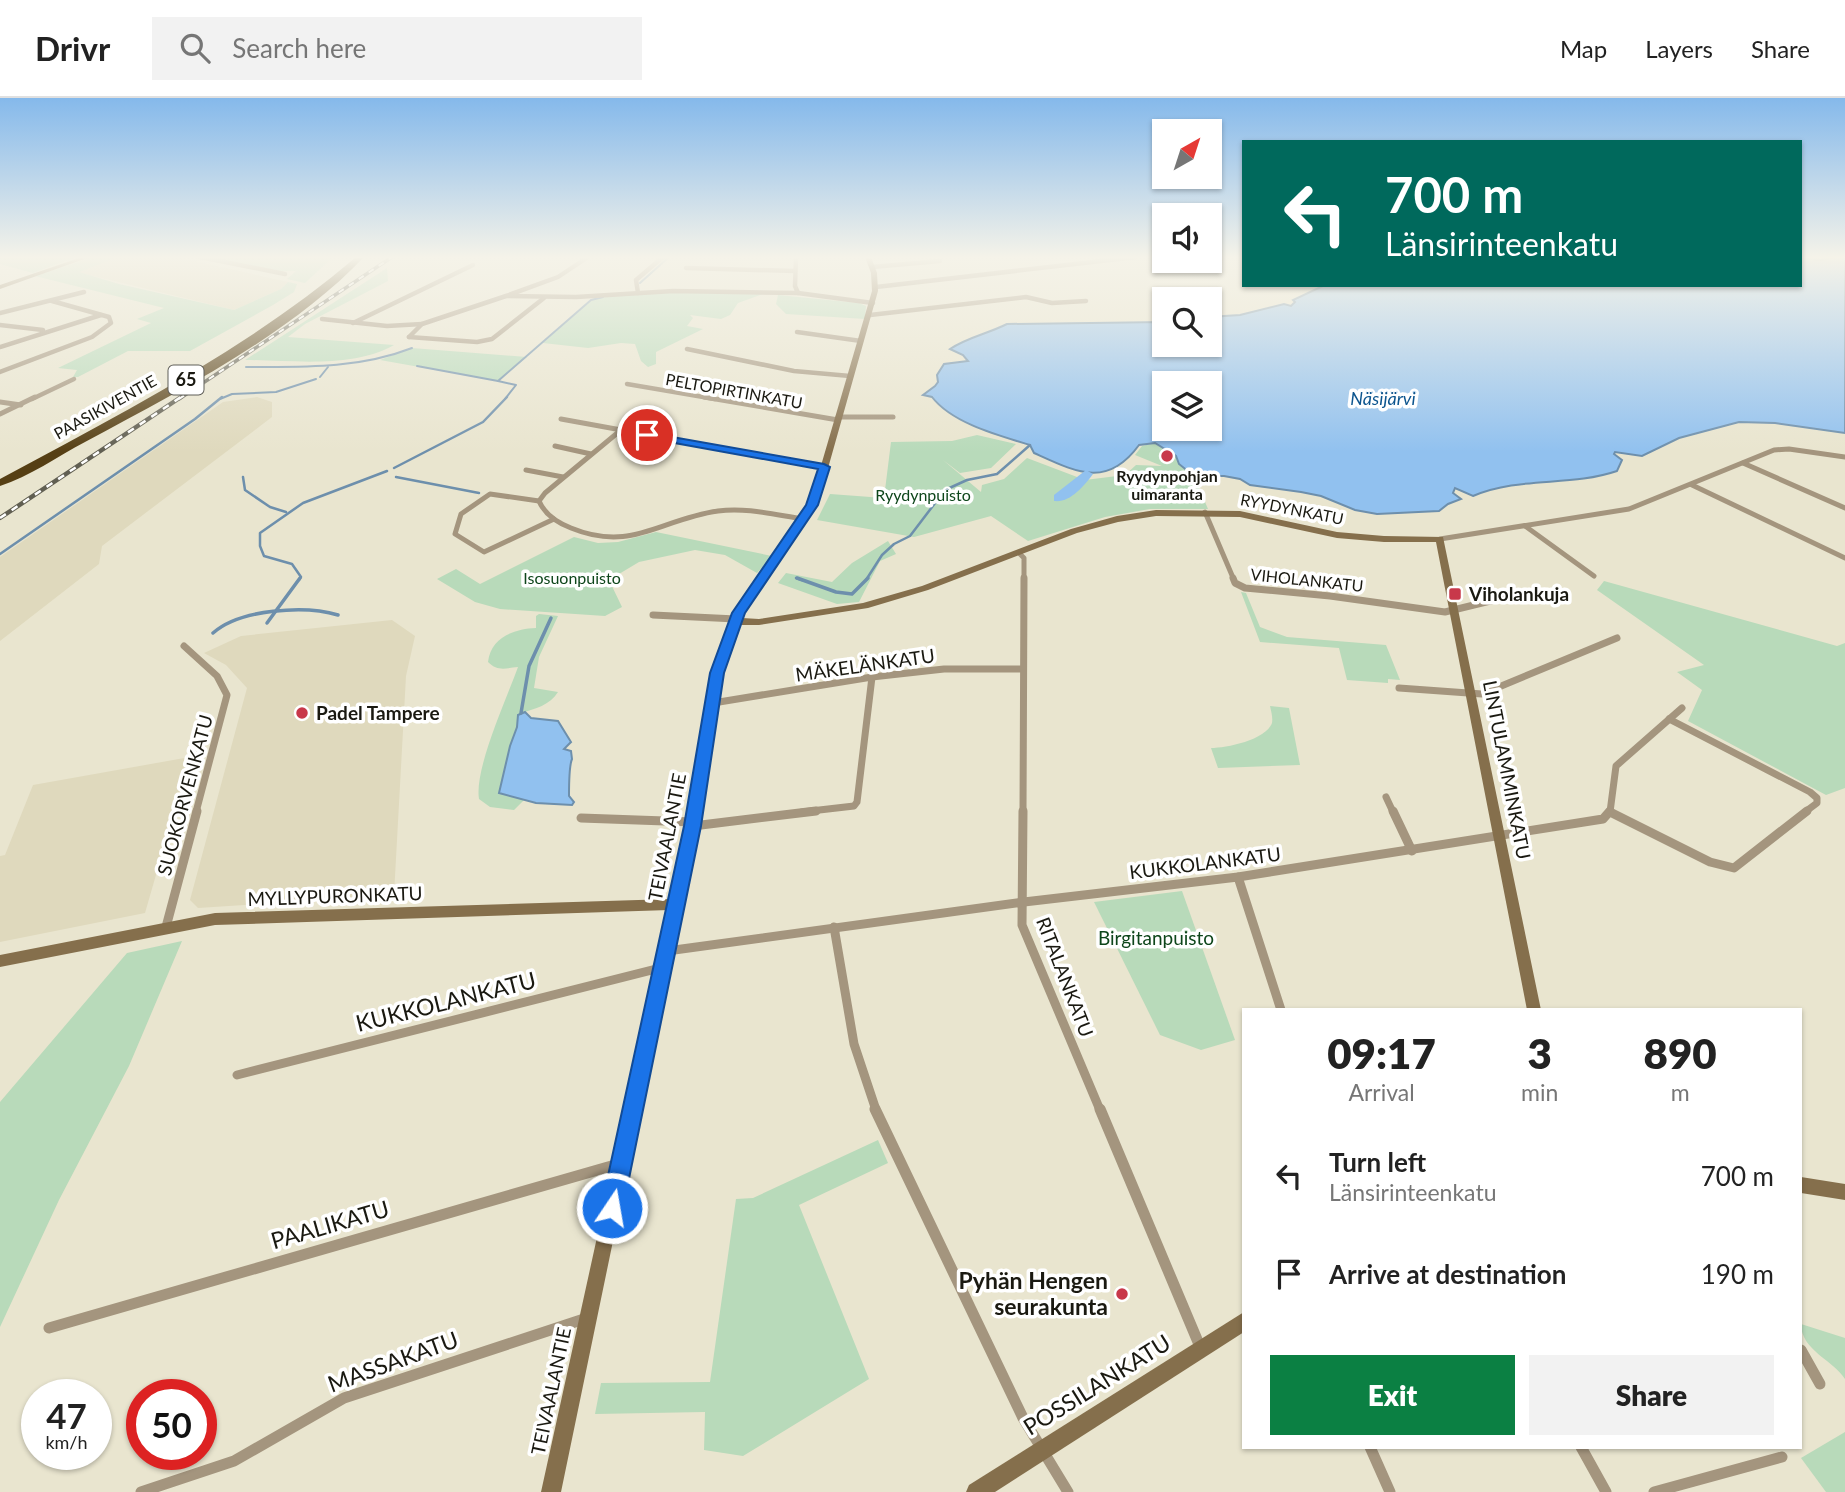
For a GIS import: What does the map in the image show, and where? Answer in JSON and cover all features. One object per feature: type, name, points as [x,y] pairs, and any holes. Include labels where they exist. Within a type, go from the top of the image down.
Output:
[{"type":"highway","name":"PAASIKIVENTIE","points":[[0,474],[169,381],[267,322]]},
{"type":"highway","name":"PAASIKIVENTIE","points":[[0,483],[257,337],[279,322]]},
{"type":"main road","name":"TEIVAALANTIE","points":[[551,1492],[666,959],[693,824],[717,673],[736,620],[757,584],[804,519],[817,493],[868,322]]},
{"type":"main road","name":"RYYDYNKATU","points":[[736,620],[744,623],[766,621],[864,606],[925,588],[1055,538],[1117,519],[1164,512],[1263,517],[1337,535],[1384,539],[1440,539]]},
{"type":"main road","name":"LINTULAMMINKATU","points":[[1440,539],[1534,1008]]},
{"type":"main road","name":"MYLLYPURONKATU","points":[[0,961],[166,927],[237,918],[676,904]]},
{"type":"main road","points":[[1802,1185],[1845,1192]]},
{"type":"main road","name":"POSSILANKATU","points":[[976,1492],[1242,1322]]},
{"type":"street","points":[[0,347],[77,322]]},
{"type":"street","points":[[0,372],[101,332],[110,322]]},
{"type":"street","points":[[346,322],[387,326],[428,322]]},
{"type":"street","points":[[422,324],[409,337],[477,342],[492,339],[513,322]]},
{"type":"street","points":[[0,325],[46,331]]},
{"type":"street","points":[[797,331],[861,341]]},
{"type":"street","points":[[687,349],[794,371],[850,376]]},
{"type":"street","points":[[0,414],[24,405],[74,379]]},
{"type":"street","name":"PELTOPIRTINKATU","points":[[627,384],[838,418],[893,417]]},
{"type":"street","points":[[0,402],[24,405]]},
{"type":"street","points":[[561,419],[824,467]]},
{"type":"street","points":[[539,501],[563,477],[621,430]]},
{"type":"street","points":[[555,446],[591,453]]},
{"type":"street","name":"RYYDYNKATU","points":[[1440,539],[1629,509],[1783,449],[1845,457]]},
{"type":"street","points":[[1743,463],[1845,508]]},
{"type":"street","points":[[526,470],[563,477]]},
{"type":"street","points":[[1692,485],[1845,558]]},
{"type":"street","points":[[539,501],[490,494],[463,511],[454,525],[455,534],[484,552],[554,519]]},
{"type":"street","points":[[539,501],[543,510],[554,519],[582,534],[611,540],[632,537],[714,511],[804,519]]},
{"type":"street","name":"VIHOLANKATU","points":[[1205,512],[1235,583],[1240,587],[1454,612]]},
{"type":"street","points":[[1525,526],[1594,576]]},
{"type":"street","name":"RITALANKATU","points":[[1019,553],[1024,558],[1022,925],[1201,1349]]},
{"type":"street","points":[[1454,612],[1515,595]]},
{"type":"street","points":[[653,615],[736,620]]},
{"type":"street","points":[[1399,688],[1487,693],[1617,638]]},
{"type":"street","name":"SUOKORVENKATU","points":[[166,927],[227,695],[217,676],[184,646]]},
{"type":"street","name":"MÄKELÄNKATU","points":[[713,703],[944,668],[1022,670]]},
{"type":"street","points":[[581,818],[693,824],[854,806],[857,802],[872,677]]},
{"type":"street","points":[[1669,719],[1810,792],[1817,798],[1817,803],[1734,869],[1710,862],[1610,812],[1616,766],[1669,719],[1682,708]]},
{"type":"street","points":[[1386,797],[1412,851]]},
{"type":"street","name":"KUKKOLANKATU","points":[[237,1075],[666,959],[834,927],[1238,877],[1412,851],[1603,819],[1610,812]]},
{"type":"street","points":[[1238,877],[1280,1008]]},
{"type":"street","points":[[834,927],[854,1044],[872,1102],[1023,1418],[1068,1492]]},
{"type":"street","name":"PAALIKATU","points":[[50,1328],[622,1163]]},
{"type":"street","name":"MASSAKATU","points":[[141,1492],[234,1461],[344,1398],[588,1317]]},
{"type":"street","points":[[1802,1352],[1820,1384]]},
{"type":"street","points":[[1371,1449],[1390,1492]]},
{"type":"street","points":[[1582,1449],[1606,1492]]},
{"type":"street","points":[[1654,1492],[1782,1457]]},
{"type":"shaded area","points":[[257,397],[272,402],[272,417],[102,546],[99,564],[0,641],[0,557],[223,402]]},
{"type":"shaded area","points":[[392,620],[415,636],[406,676],[394,895],[198,908],[190,900],[247,688],[226,665],[204,653],[241,636]]},
{"type":"shaded area","points":[[190,757],[145,913],[0,942],[0,856],[5,855],[33,785]]},
{"type":"green space","points":[[148,322],[242,322],[190,351],[128,351],[78,377],[73,377],[77,370],[58,368],[151,323]]},
{"type":"green space","points":[[304,322],[309,322],[288,337],[394,345],[377,353],[321,362],[245,360]]},
{"type":"green space","points":[[567,322],[690,322],[687,326],[703,329],[656,352],[656,364],[648,367],[641,361],[635,344],[621,343],[588,348],[543,343]]},
{"type":"green space","points":[[412,348],[527,357],[498,381],[380,360]]},
{"type":"green space","name":"Ryydynpuisto","points":[[977,435],[1016,444],[991,468],[960,473],[943,460],[981,492],[982,485],[1004,479],[1027,458],[1085,480],[1125,475],[1136,465],[1162,466],[1135,455],[1142,446],[1155,443],[1176,456],[1179,464],[1194,476],[1208,509],[1150,509],[1105,517],[1028,541],[991,516],[914,537],[817,520],[830,494],[884,498],[891,442],[952,441]]},
{"type":"green space","name":"Isosuonpuisto","points":[[656,532],[772,556],[757,573],[725,555],[695,550],[639,562],[609,580],[622,607],[605,616],[500,609],[475,602],[437,579],[456,569],[480,584],[574,537],[598,543],[618,542]]},
{"type":"green space","points":[[888,541],[896,554],[880,561],[859,602],[837,604],[778,583],[786,573],[832,582],[852,563]]},
{"type":"green space","points":[[1604,581],[1837,646],[1845,643],[1845,788],[1826,795],[1688,721],[1702,690],[1677,672],[1704,665],[1597,590]]},
{"type":"green space","points":[[1241,592],[1246,593],[1260,627],[1287,637],[1386,645],[1400,680],[1388,679],[1388,683],[1347,680],[1339,648],[1260,642]]},
{"type":"green space","points":[[536,616],[558,616],[539,657],[534,688],[558,692],[546,703],[521,713],[510,746],[499,793],[524,800],[514,810],[490,807],[479,799],[481,770],[492,733],[518,667],[495,667],[488,662],[490,653],[505,636],[536,628]]},
{"type":"green space","points":[[1270,706],[1289,708],[1300,765],[1218,768],[1211,748],[1235,745],[1262,734],[1272,723]]},
{"type":"green space","name":"Birgitanpuisto","points":[[1182,891],[1235,1040],[1201,1050],[1160,1035],[1094,902]]},
{"type":"green space","points":[[182,941],[129,1066],[59,1200],[0,1327],[0,1102],[127,953]]},
{"type":"green space","points":[[878,1140],[888,1163],[799,1205],[869,1379],[743,1456],[704,1450],[705,1412],[595,1414],[601,1383],[710,1382],[736,1199],[753,1198]]},
{"type":"green space","points":[[1802,1324],[1845,1338],[1845,1379],[1840,1372],[1806,1341]]},
{"type":"green space","points":[[1845,1432],[1845,1492],[1826,1492],[1801,1458]]},
{"type":"water","name":"Näsijärvi","points":[[1152,322],[1152,357],[1222,357],[1222,322],[1845,322],[1845,433],[1775,423],[1739,422],[1679,438],[1642,456],[1615,452],[1622,460],[1617,471],[1599,476],[1509,486],[1473,496],[1455,488],[1453,493],[1461,499],[1439,511],[1377,514],[1355,510],[1321,496],[1250,485],[1240,479],[1194,476],[1179,464],[1176,456],[1155,443],[1139,445],[1127,459],[1103,472],[1077,470],[1034,453],[1030,445],[963,421],[932,397],[923,395],[938,382],[937,375],[944,364],[968,361],[963,355],[950,349],[1007,324]]},
{"type":"water","points":[[525,712],[531,718],[558,721],[571,742],[564,749],[571,751],[569,796],[574,802],[572,805],[536,803],[499,793],[518,715]]},
{"type":"waterway","points":[[498,381],[566,322]]},
{"type":"waterway","points":[[246,367],[309,367],[351,363],[412,348]]},
{"type":"waterway","points":[[417,366],[498,381]]},
{"type":"waterway","points":[[320,377],[328,367]]},
{"type":"waterway","points":[[220,399],[232,394],[276,392],[316,379]]},
{"type":"waterway","points":[[498,381],[516,385],[505,399]]},
{"type":"waterway","points":[[0,554],[195,419],[222,397]]},
{"type":"waterway","points":[[394,468],[483,422],[507,397]]},
{"type":"waterway","points":[[866,580],[882,555],[894,544],[910,536],[945,490],[967,480],[997,474],[1030,445]]},
{"type":"waterway","points":[[299,580],[301,577],[292,564],[264,556],[260,546],[260,533],[303,503],[387,471]]},
{"type":"waterway","points":[[1059,498],[1077,485],[1086,474]]},
{"type":"waterway","points":[[243,477],[245,490],[270,507],[286,512]]},
{"type":"waterway","points":[[396,477],[479,493]]},
{"type":"waterway","points":[[276,611],[300,578]]},
{"type":"waterway","points":[[796,578],[802,580]]},
{"type":"waterway","points":[[797,578],[836,592],[852,594],[866,580]]},
{"type":"waterway","points":[[276,611],[308,610],[338,615]]},
{"type":"waterway","points":[[213,633],[239,619],[276,611]]},
{"type":"waterway","points":[[267,623],[276,611]]},
{"type":"waterway","points":[[521,713],[529,666],[551,618]]},
{"type":"railway","points":[[179,399],[294,322]]},
{"type":"railway","points":[[0,518],[181,397]]},
{"type":"place","name":"Ryydynpohjan uimaranta","points":[[1167,456]]},
{"type":"place","name":"Viholankuja","points":[[1455,594]]},
{"type":"place","name":"Padel Tampere","points":[[302,713]]},
{"type":"place","name":"Pyhän Hengen seurakunta","points":[[1122,1294]]},
{"type":"route","points":[[612,1208],[693,826],[717,673],[738,613],[812,505],[824,467],[647,435]]}]
